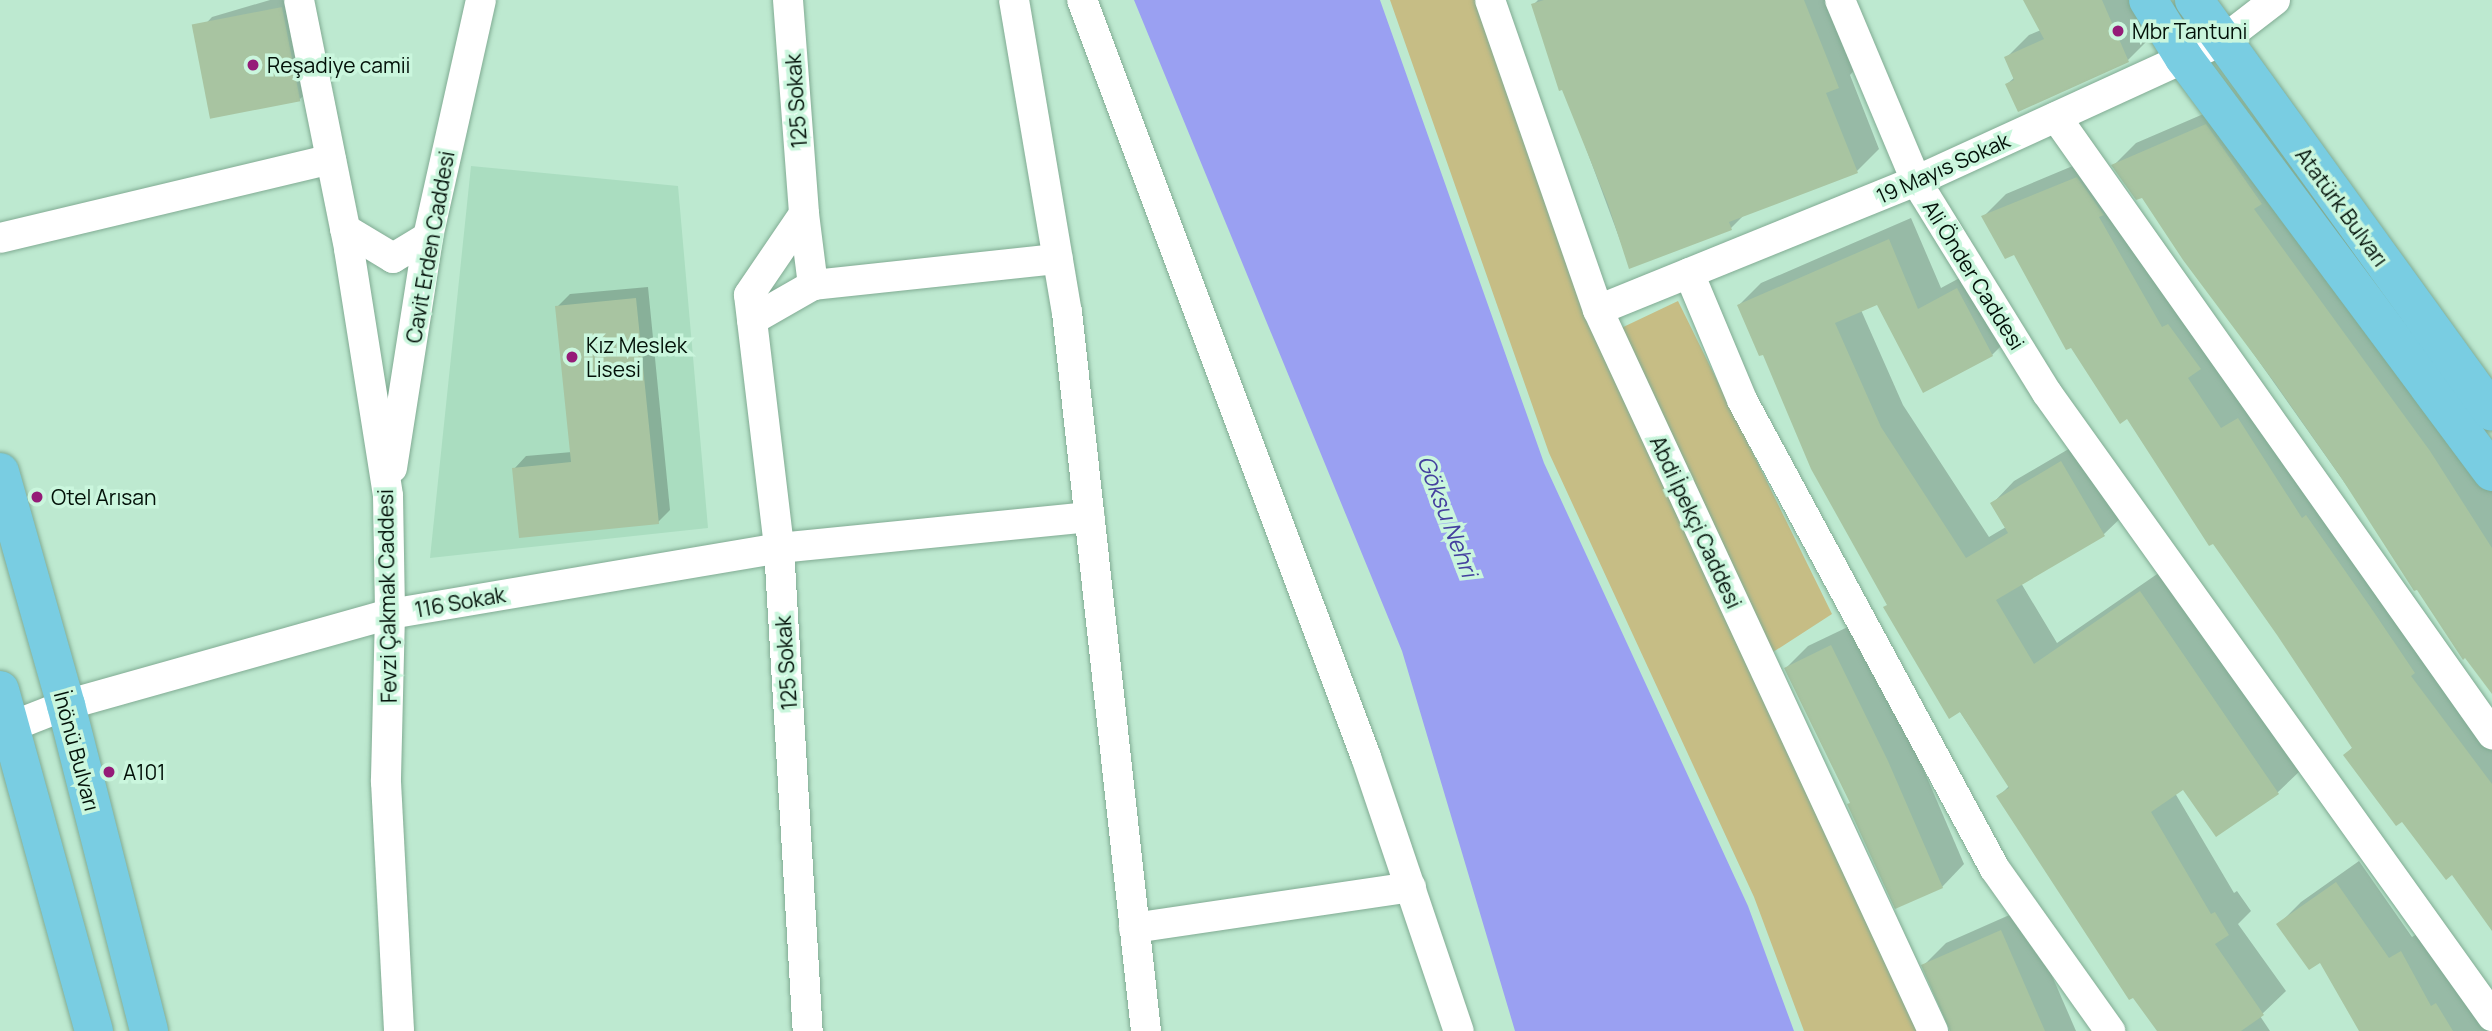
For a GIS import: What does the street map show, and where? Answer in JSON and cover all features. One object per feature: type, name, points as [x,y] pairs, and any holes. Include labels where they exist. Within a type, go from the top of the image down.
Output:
[{"type":"main road","points":[[2148,0],[2184,58],[2492,472]]},
{"type":"main road","name":"Atatürk Bulvarı","points":[[2194,0],[2492,412]]},
{"type":"main road","name":"İnönü Bulvarı","points":[[0,472],[66,705],[149,1031]]},
{"type":"main road","points":[[0,690],[5,729],[94,1031]]},
{"type":"street","name":"Fevzi Çakmak Caddesi","points":[[299,0],[345,229],[388,496],[390,614],[386,782],[399,1031]]},
{"type":"street","name":"Cavit Erden Caddesi","points":[[388,496],[428,237],[481,0]]},
{"type":"street","name":"125 Sokak","points":[[788,0],[804,214],[813,285]]},
{"type":"street","points":[[1014,0],[1058,259],[1146,1031]]},
{"type":"street","points":[[1082,0],[1367,757],[1459,1031]]},
{"type":"street","name":"Ali Önder Caddesi","points":[[1840,0],[1916,181],[2047,393],[2492,1016]]},
{"type":"street","name":"19 Mayıs Sokak","points":[[1598,310],[1916,181],[2222,41],[2275,0]]},
{"type":"street","name":"Abdi İpekçi Caddesi","points":[[1493,1],[1598,310],[1933,1031]]},
{"type":"street","points":[[2056,117],[2492,734]]},
{"type":"street","points":[[0,238],[331,159]]},
{"type":"street","points":[[751,308],[804,214]]},
{"type":"street","points":[[345,229],[393,258],[428,237]]},
{"type":"street","points":[[751,308],[813,285],[1058,259]]},
{"type":"street","points":[[1689,274],[1742,400],[1995,869],[2110,1031]]},
{"type":"street","name":"125 Sokak","points":[[751,308],[779,548],[808,1031]]},
{"type":"street","name":"116 Sokak","points":[[5,729],[66,705],[390,614],[779,548],[1089,517]]},
{"type":"street","points":[[1134,928],[1410,887]]},
{"type":"shaded area","points":[[1390,0],[1490,0],[1617,330],[1678,301],[1832,614],[1750,667],[1920,1031],[1804,1031],[1754,897],[1549,453]]},
{"type":"shaded area","name":"Kız Meslek Lisesi","points":[[471,166],[678,186],[708,528],[430,558]]},
{"type":"water","name":"Göksu Nehri","points":[[1134,0],[1380,0],[1544,463],[1748,906],[1794,1031],[1515,1031],[1402,651]]},
{"type":"building","points":[[1544,0],[1804,0],[1839,88],[1826,93],[1858,173],[1729,222],[1732,230],[1629,269],[1608,204],[1562,90],[1559,91],[1531,4]]},
{"type":"building","points":[[2023,0],[2102,0],[2129,62],[2018,112],[2005,84],[2014,80],[2004,57],[2044,39]]},
{"type":"building","name":"Reşadiye camii","points":[[282,7],[300,101],[210,119],[192,25]]},
{"type":"building","points":[[2206,124],[2262,204],[2254,209],[2430,451],[2492,548],[2492,694],[2465,658],[2463,660],[2417,590],[2414,591],[2342,479],[2275,383],[2183,260],[2142,198],[2136,200],[2111,165]]},
{"type":"building","points":[[2077,177],[2104,215],[2099,217],[2162,327],[2168,324],[2201,369],[2188,378],[2221,428],[2238,418],[2302,518],[2306,515],[2415,673],[2411,676],[2492,784],[2492,931],[2452,875],[2446,880],[2402,822],[2396,826],[2343,755],[2352,748],[2277,635],[2213,544],[2209,546],[2127,419],[2120,424],[2071,348],[2066,350],[2014,255],[2005,259],[1981,216]]},
{"type":"building","points":[[1889,239],[1918,309],[1957,288],[1993,356],[1923,393],[1877,305],[1835,323],[1881,427],[1966,558],[2008,533],[1990,503],[2061,461],[2105,536],[1996,600],[2034,664],[2140,591],[2279,794],[2216,837],[2183,790],[2151,812],[2211,914],[2215,912],[2229,935],[2215,944],[2264,1015],[2241,1031],[2157,1031],[2133,998],[2129,1000],[1996,796],[2009,788],[1960,712],[1949,719],[1883,607],[1887,605],[1811,469],[1763,355],[1759,356],[1737,305]]},
{"type":"building","points":[[636,298],[659,524],[519,538],[512,468],[571,462],[555,306]]},
{"type":"building","points":[[1831,645],[1888,761],[1943,888],[1895,909],[1847,804],[1850,803],[1784,668]]},
{"type":"building","points":[[2336,882],[2389,958],[2401,951],[2431,1006],[2436,1003],[2453,1031],[2359,1031],[2320,963],[2309,970],[2276,924]]},
{"type":"building","points":[[2001,930],[2045,1031],[1950,1031],[1921,965]]},
{"type":"place","name":"Mbr Tantuni","points":[[2118,31]]},
{"type":"place","name":"Reşadiye camii","points":[[253,65]]},
{"type":"place","name":"Kız Meslek Lisesi","points":[[572,357]]},
{"type":"place","name":"Otel Arısan","points":[[37,497]]},
{"type":"place","name":"A101","points":[[109,772]]}]
